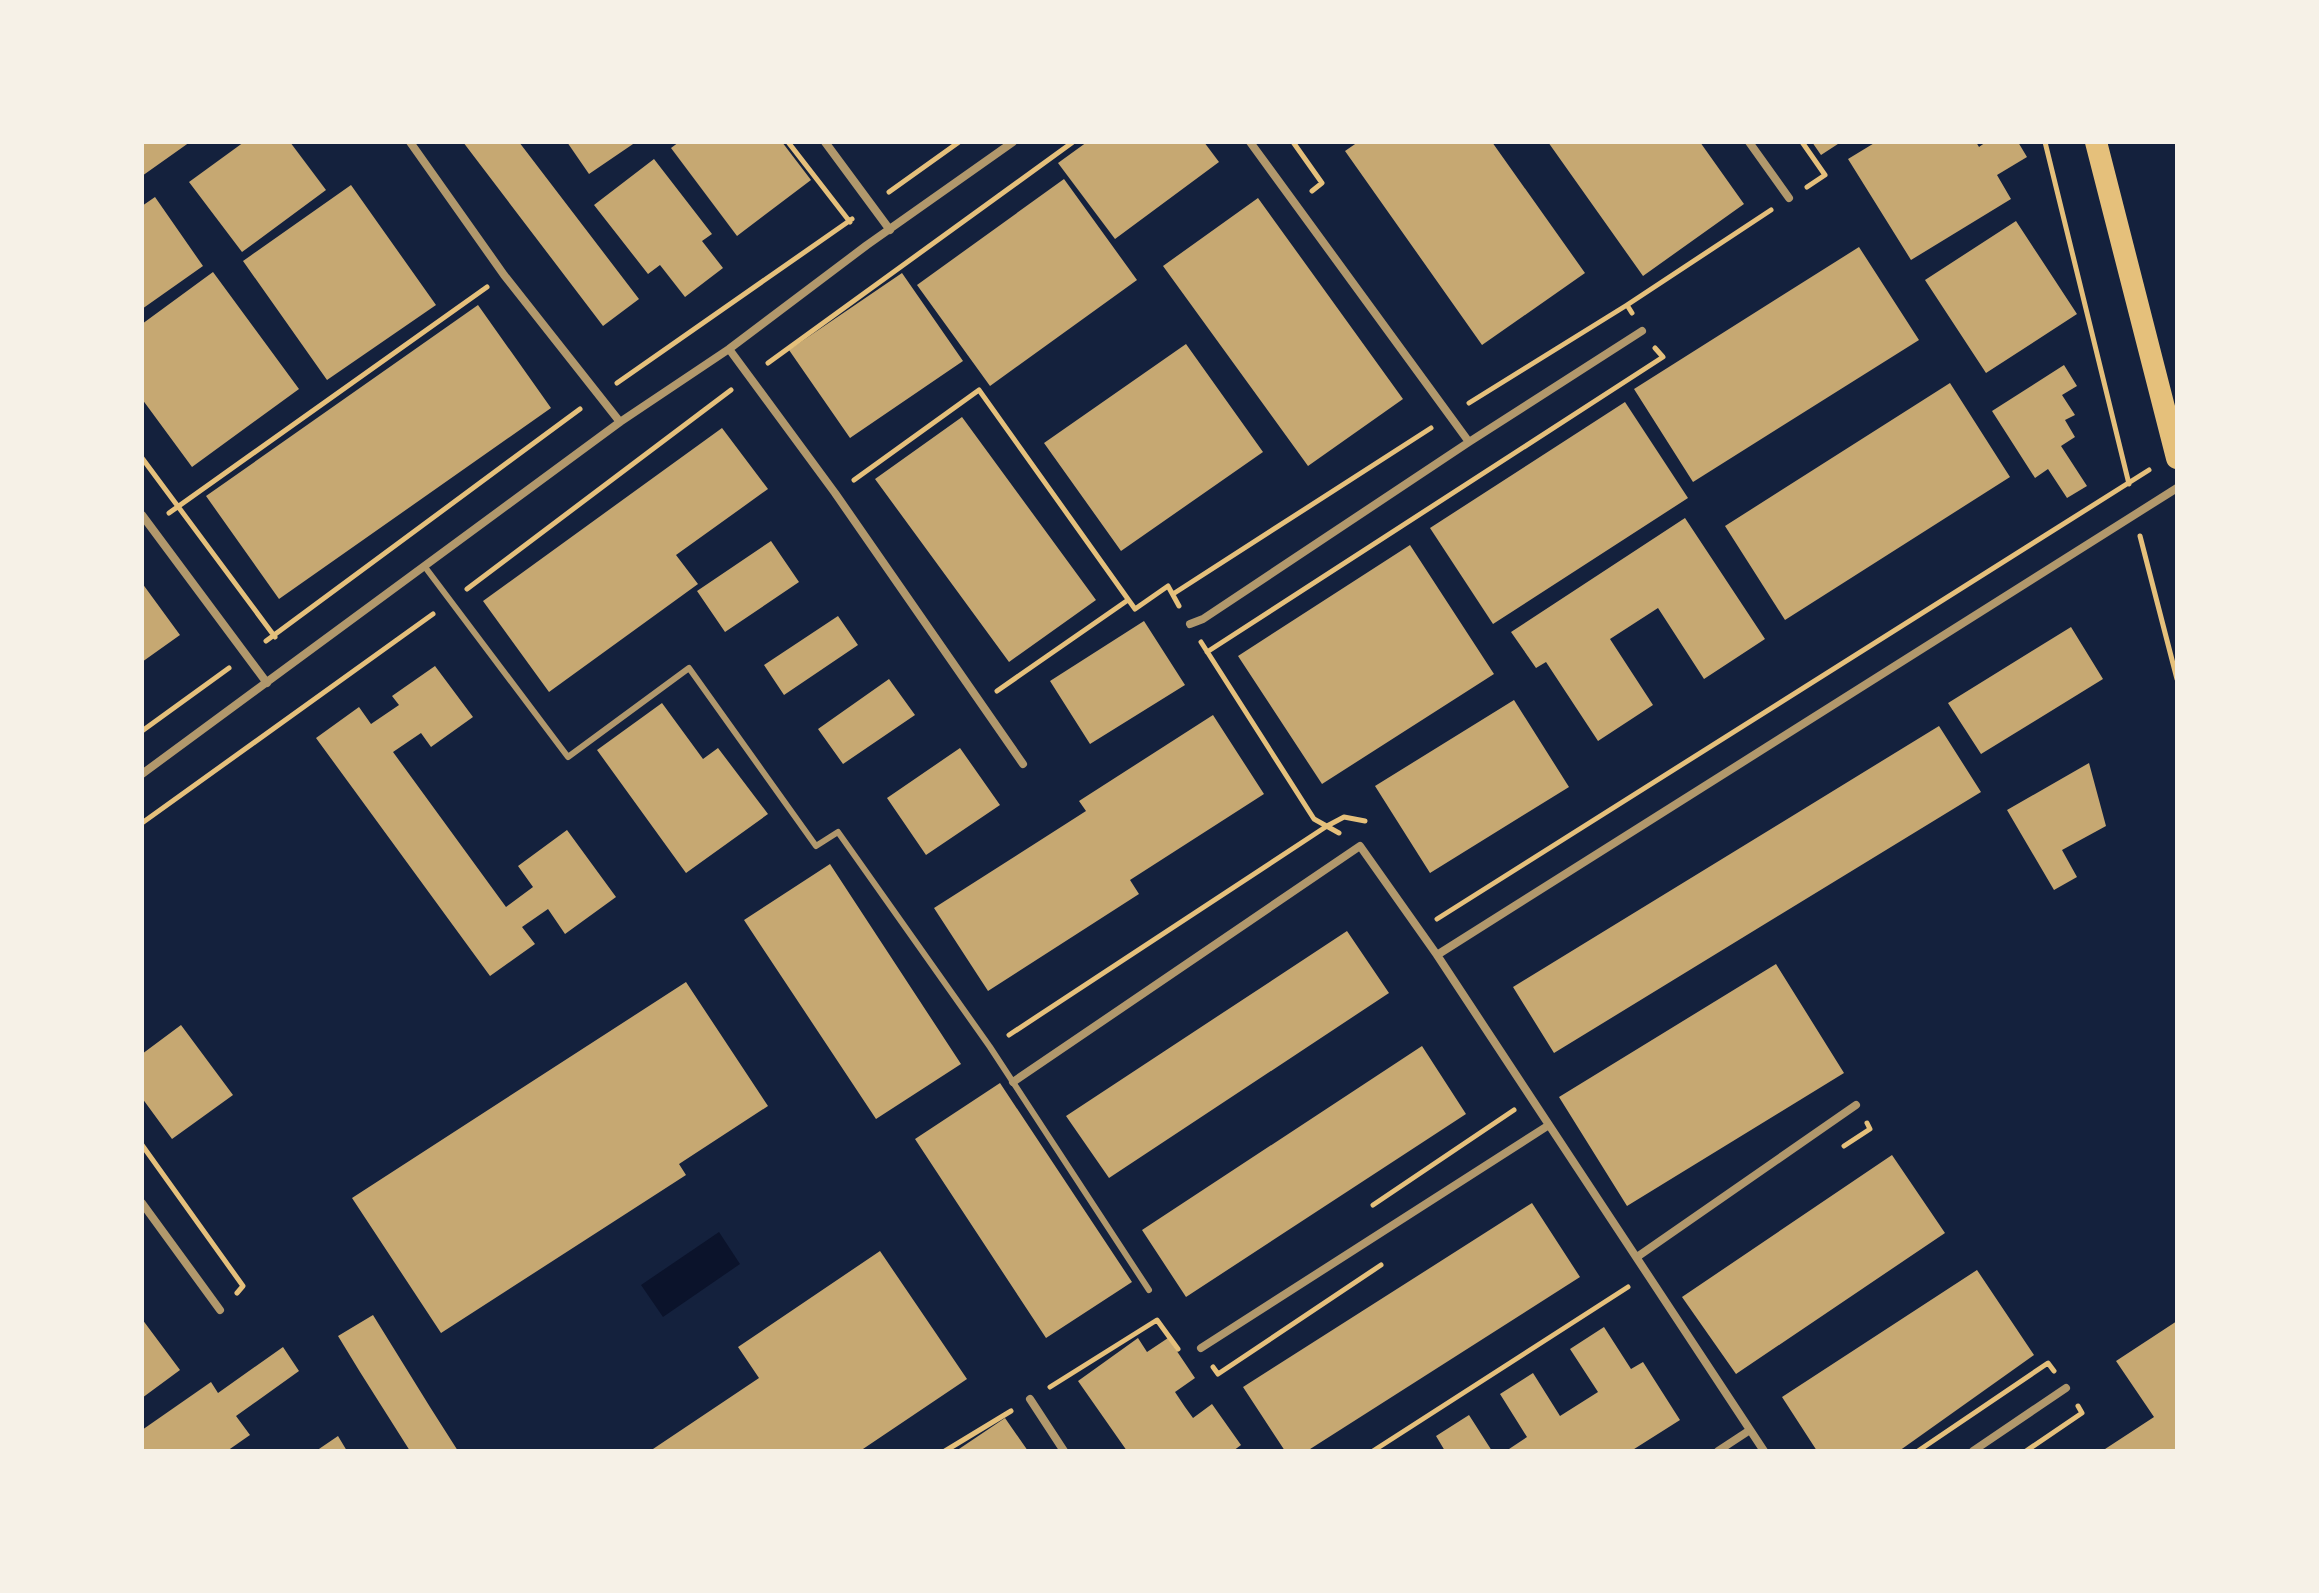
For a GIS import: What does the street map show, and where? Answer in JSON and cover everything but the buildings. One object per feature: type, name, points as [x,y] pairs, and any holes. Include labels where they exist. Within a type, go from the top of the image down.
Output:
[{"type":"highway","points":[[2096,142],[2176,456]]},
{"type":"street","points":[[410,142],[504,275],[620,422]]},
{"type":"street","points":[[825,142],[890,230]]},
{"type":"street","points":[[142,774],[620,422],[729,349],[867,245],[1013,142]]},
{"type":"street","points":[[1250,142],[1469,442]]},
{"type":"street","points":[[1749,142],[1789,198]]},
{"type":"street","points":[[1190,624],[1203,619],[1642,331]]},
{"type":"street","points":[[729,349],[835,493],[1023,764]]},
{"type":"street","points":[[1437,955],[2177,488]]},
{"type":"street","points":[[142,515],[267,683]]},
{"type":"street","points":[[1013,1082],[1360,846],[1437,955],[1764,1451]]},
{"type":"street","points":[[1637,1257],[1856,1105]]},
{"type":"street","points":[[1201,1348],[1549,1125]]},
{"type":"street","points":[[142,1203],[220,1310]]},
{"type":"street","points":[[1973,1451],[2066,1388]]},
{"type":"street","points":[[1030,1399],[1064,1451]]},
{"type":"street","points":[[1718,1451],[1750,1430]]},
{"type":"lane","points":[[425,567],[568,757],[689,668],[816,846],[838,832],[1013,1082],[1149,1290]]},
{"type":"path","points":[[788,142],[867,245]]},
{"type":"path","points":[[142,823],[451,601],[749,377],[1073,142]]},
{"type":"path","points":[[1293,142],[1322,183],[1296,203]]},
{"type":"path","points":[[1173,594],[1825,175],[1802,142]]},
{"type":"path","points":[[2045,142],[2177,679]]},
{"type":"path","points":[[150,527],[504,275]]},
{"type":"path","points":[[1207,652],[1663,357],[1642,331],[1627,305]]},
{"type":"path","points":[[835,493],[979,390],[1135,609],[1168,586],[1314,819],[1360,846]]},
{"type":"path","points":[[1419,930],[2128,483],[2176,456]]},
{"type":"path","points":[[142,458],[296,663]]},
{"type":"path","points":[[980,703],[1128,600]]},
{"type":"path","points":[[142,731],[248,654]]},
{"type":"path","points":[[142,1145],[243,1286],[220,1310]]},
{"type":"path","points":[[1373,1451],[1648,1274]]},
{"type":"path","points":[[945,1451],[1157,1320],[1184,1357],[1201,1348]]},
{"type":"path","points":[[1918,1451],[2048,1363],[2066,1388]]},
{"type":"water","points":[[719,1232],[740,1264],[663,1317],[641,1285]]}]
